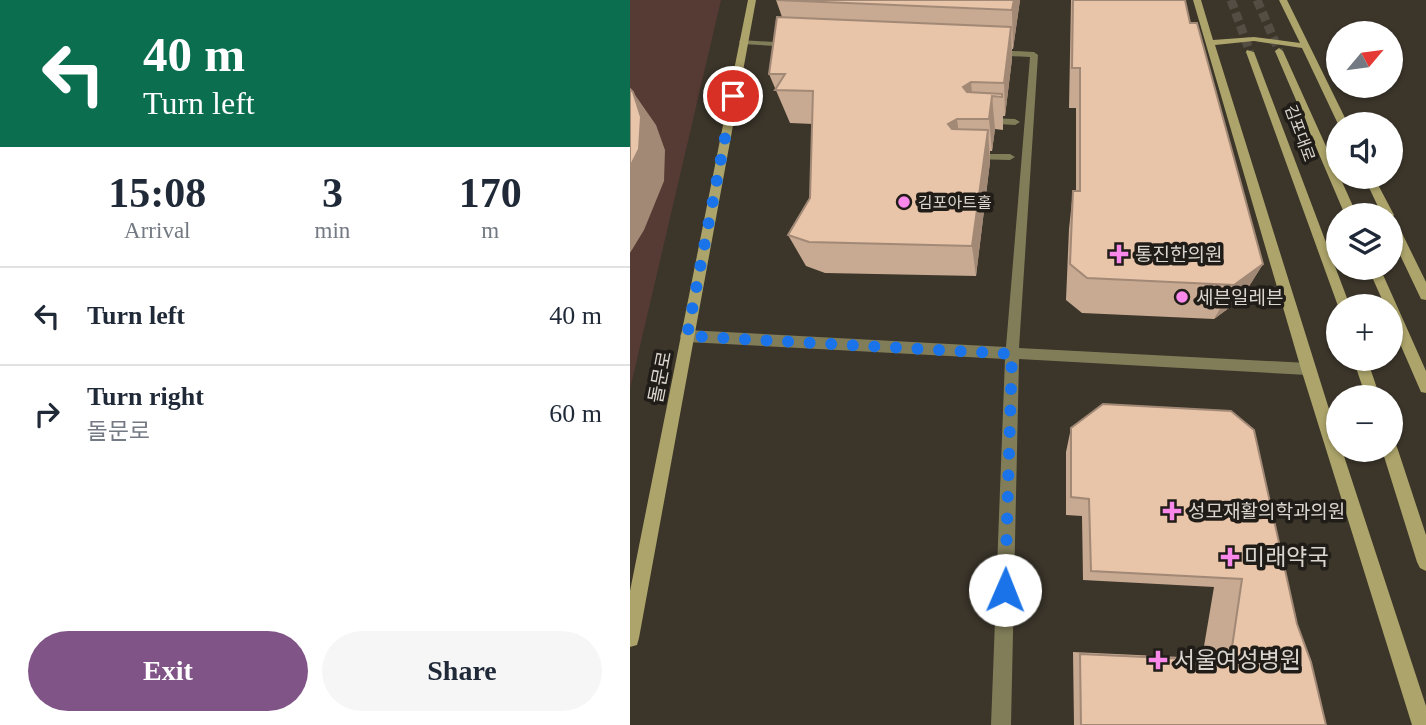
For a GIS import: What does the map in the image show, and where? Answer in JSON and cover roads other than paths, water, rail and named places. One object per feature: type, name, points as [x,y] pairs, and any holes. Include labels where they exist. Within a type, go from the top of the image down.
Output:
[{"type":"main road","name":"돌문로","points":[[630,638],[752,0]]},
{"type":"main road","points":[[1197,0],[1308,369],[1422,725]]},
{"type":"main road","points":[[1283,0],[1337,112]]},
{"type":"main road","points":[[1210,43],[1254,39],[1306,46]]},
{"type":"main road","name":"김포대로","points":[[1279,51],[1346,203]]},
{"type":"main road","name":"김포대로","points":[[1250,52],[1339,294]]},
{"type":"main road","points":[[1403,248],[1426,295]]},
{"type":"main road","points":[[1403,334],[1426,387]]},
{"type":"main road","points":[[1394,462],[1426,562]]},
{"type":"street","points":[[743,42],[800,45]]},
{"type":"street","points":[[979,52],[1034,55],[1012,354],[1001,725]]},
{"type":"street","points":[[974,120],[1015,122]]},
{"type":"street","points":[[961,157],[1010,158]]},
{"type":"street","points":[[687,336],[1308,369]]},
{"type":"tunnel","points":[[1231,0],[1250,52]]},
{"type":"tunnel","points":[[1257,0],[1279,51]]},
{"type":"place","name":"김포아트홀","points":[[904,202]]},
{"type":"place","name":"통진한의원","points":[[1119,254]]},
{"type":"place","name":"세븐일레븐","points":[[1182,297]]},
{"type":"place","name":"성모재활의학과의원","points":[[1172,511]]},
{"type":"place","name":"미래약국","points":[[1230,557]]},
{"type":"place","name":"서울여성병원","points":[[1158,660]]}]
